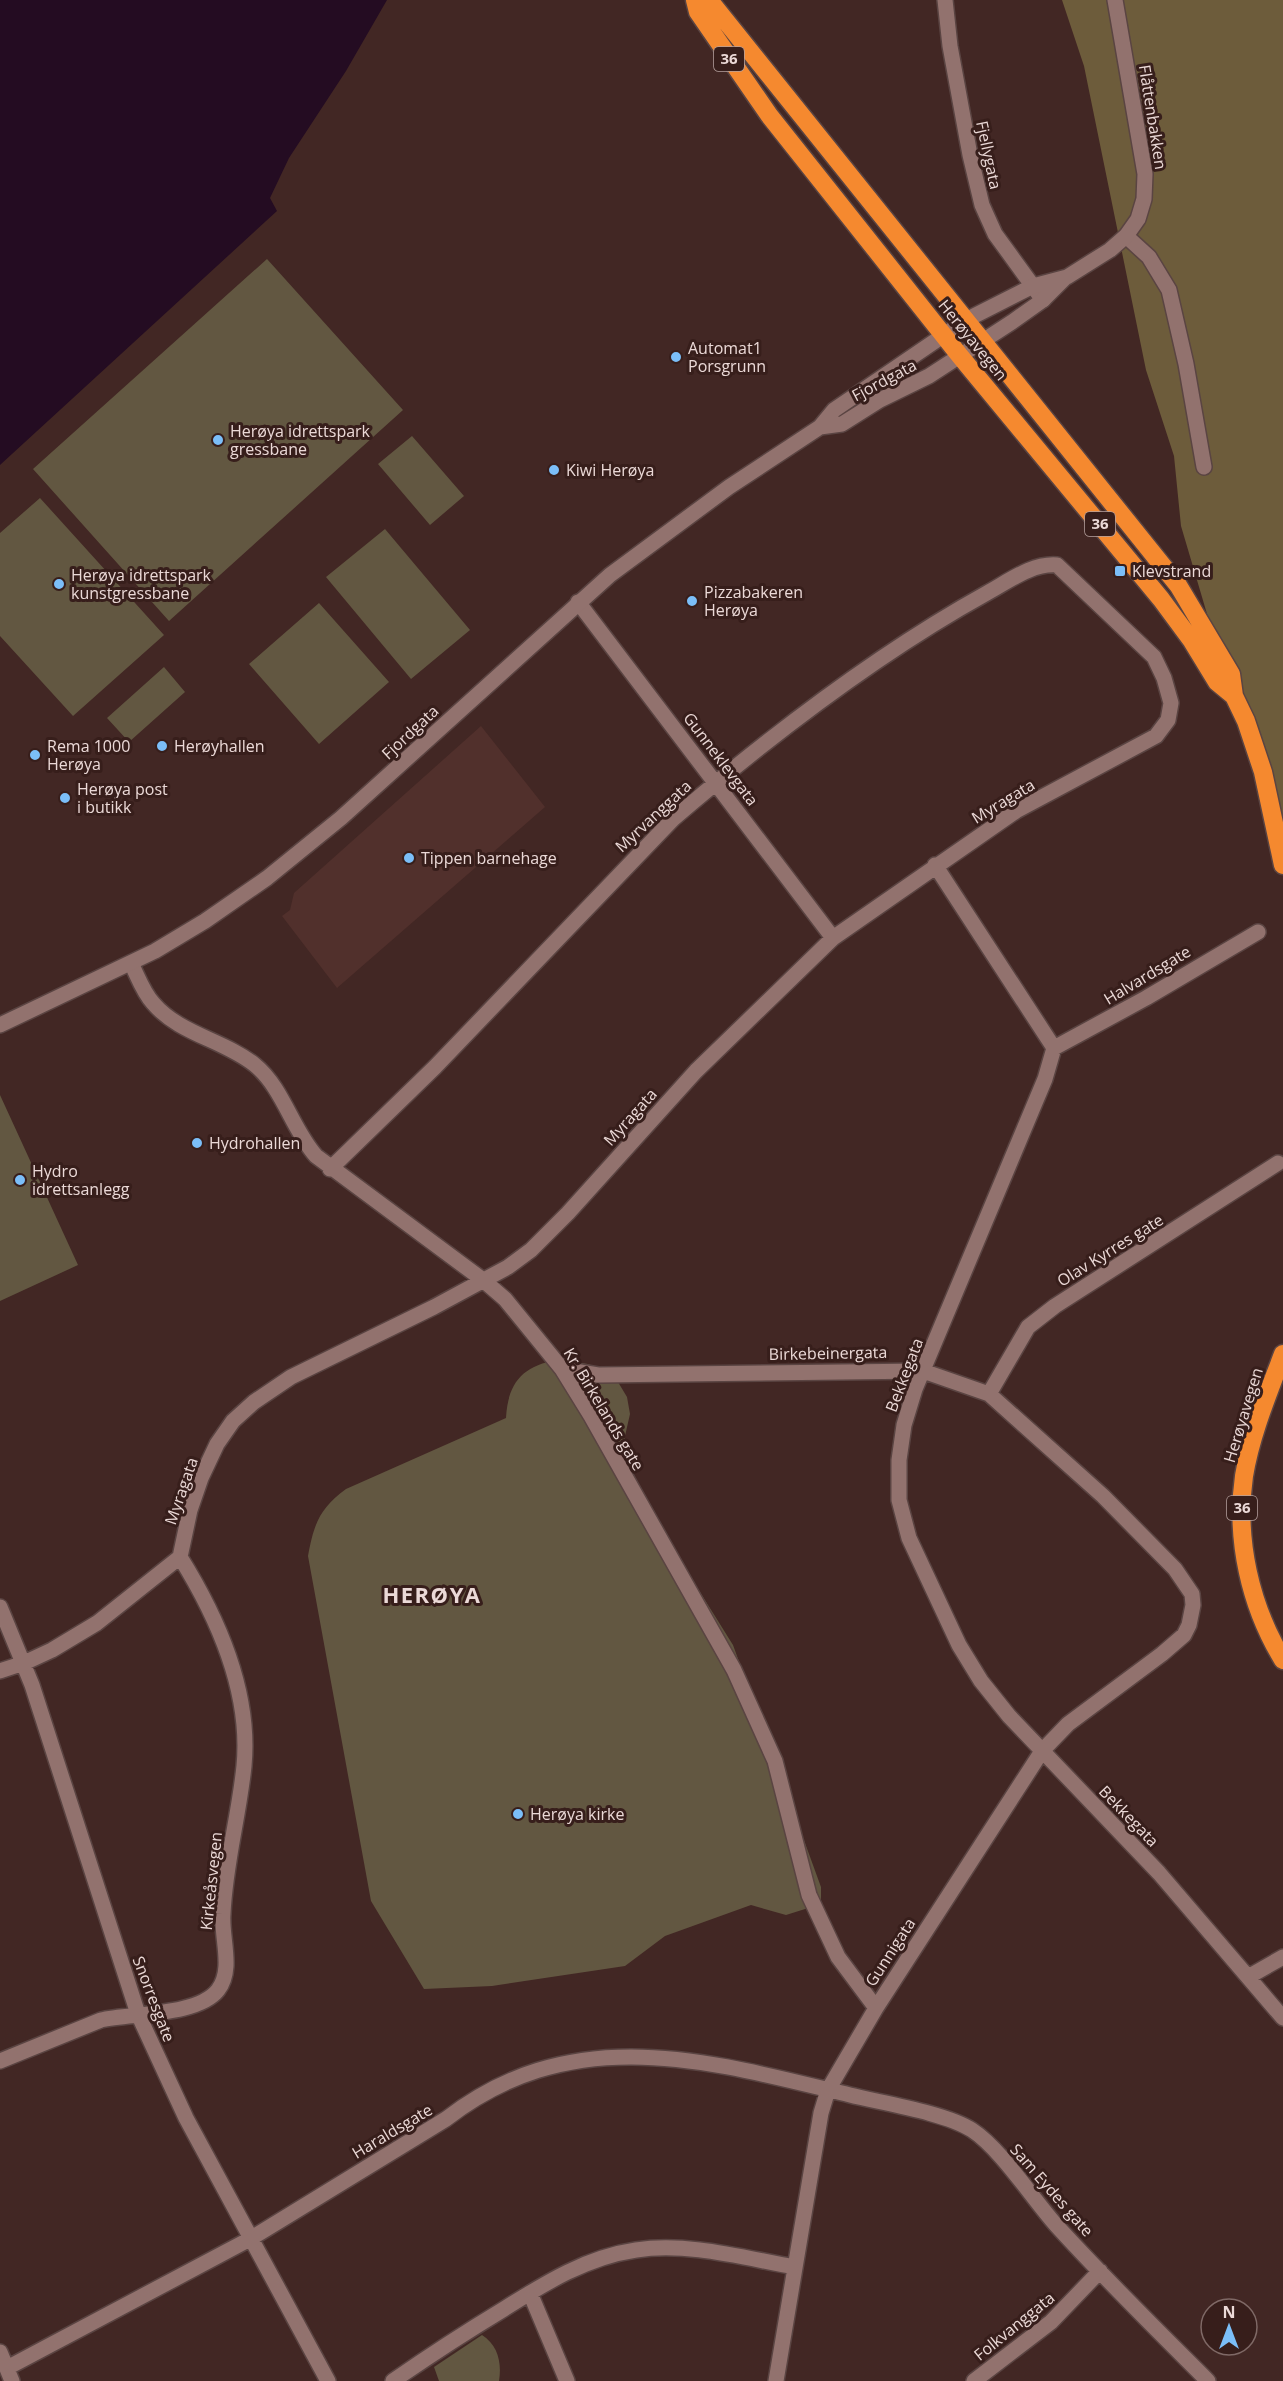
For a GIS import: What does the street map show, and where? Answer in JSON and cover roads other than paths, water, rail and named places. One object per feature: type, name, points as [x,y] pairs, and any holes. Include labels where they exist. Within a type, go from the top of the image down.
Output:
[{"type":"highway","name":"Herøyavegen","points":[[695,0],[698,12],[752,91],[960,356],[1161,599],[1192,641],[1217,682],[1234,696]]},
{"type":"highway","name":"Herøyavegen","points":[[709,0],[1178,585],[1231,674],[1234,696],[1246,721],[1263,772],[1283,865]]},
{"type":"highway","name":"Herøyavegen","points":[[1283,1354],[1249,1453],[1242,1493],[1245,1556],[1253,1593],[1264,1625],[1283,1660]]},
{"type":"street","name":"Fjellygata","points":[[945,0],[950,46],[980,197],[994,234],[1043,300]]},
{"type":"street","name":"Flåttenbakken","points":[[944,334],[966,320],[1033,286],[1066,276],[1094,261],[1126,236],[1142,210],[1146,189],[1143,158],[1115,0]]},
{"type":"street","points":[[1126,236],[1149,257],[1168,290],[1186,364],[1204,467]]},
{"type":"street","name":"Flåttenbakken","points":[[960,356],[1043,300],[1066,276]]},
{"type":"street","name":"Fjordgata","points":[[0,1025],[155,951],[205,921],[302,852],[408,759],[578,602],[650,543],[820,427],[834,410],[944,334]]},
{"type":"street","name":"Fjordgata","points":[[820,427],[842,424],[880,400],[929,376],[960,356]]},
{"type":"street","name":"Myrvanggata","points":[[330,1169],[435,1067],[656,835],[716,782],[822,701],[951,613],[1023,573],[1045,564],[1057,565]]},
{"type":"street","name":"Myragata","points":[[180,1557],[190,1510],[201,1478],[217,1444],[233,1421],[254,1402],[291,1377],[434,1307],[508,1267],[531,1250],[568,1213],[696,1071],[833,938],[1016,812],[1156,736],[1168,720],[1171,703],[1164,678],[1154,657],[1129,635],[1065,569],[1057,565]]},
{"type":"street","name":"Gunneklevgata","points":[[578,602],[833,938]]},
{"type":"street","points":[[935,866],[1053,1048]]},
{"type":"street","name":"Halvardsgate","points":[[1053,1048],[1146,998],[1258,932]]},
{"type":"street","name":"Kr. Birkelands gate","points":[[131,963],[153,1004],[171,1020],[236,1052],[256,1065],[270,1082],[307,1146],[330,1169],[483,1280],[505,1299],[562,1369],[591,1416],[734,1671],[775,1761],[809,1895],[838,1957],[876,2008]]},
{"type":"street","name":"Bekkegata","points":[[1053,1048],[1045,1079],[923,1371],[904,1425],[899,1460],[899,1500],[909,1538],[950,1627],[981,1681],[1009,1716],[1159,1873],[1283,2018]]},
{"type":"street","name":"Olav Kyrres gate","points":[[989,1394],[1028,1327],[1055,1306],[1278,1163]]},
{"type":"street","name":"Birkebeinergata","points":[[562,1369],[598,1375],[923,1371],[989,1394],[1103,1496],[1175,1569],[1192,1594],[1193,1605],[1189,1625]]},
{"type":"street","points":[[0,1671],[52,1650],[98,1623],[180,1557]]},
{"type":"street","name":"Kirkeåsvegen","points":[[0,2061],[101,2020],[138,2014],[165,2013],[210,1997],[224,1979],[226,1966],[223,1914],[244,1767],[243,1708],[237,1681],[224,1646],[196,1582],[180,1557]]},
{"type":"street","name":"Snorresgate","points":[[0,1607],[24,1663],[138,2014],[165,2077],[328,2381]]},
{"type":"street","name":"Gunnigata","points":[[776,2381],[821,2113],[828,2090],[876,2008],[1042,1751],[1068,1725],[1162,1654],[1184,1635],[1189,1625]]},
{"type":"street","points":[[1248,1977],[1283,1957]]},
{"type":"street","name":"Haraldsgate","points":[[9,2374],[250,2239],[446,2119],[473,2098],[504,2083],[548,2067],[610,2057],[654,2056],[706,2062],[828,2090]]},
{"type":"street","name":"Sam Eydes gate","points":[[828,2090],[950,2120],[972,2130],[990,2146],[1055,2224],[1208,2381]]},
{"type":"street","points":[[393,2381],[530,2293],[588,2263],[637,2249],[689,2249],[795,2267]]},
{"type":"street","name":"Folkvanggata","points":[[974,2381],[1051,2322],[1100,2271]]},
{"type":"street","points":[[530,2293],[567,2381]]},
{"type":"street","points":[[0,2352],[9,2374]]},
{"type":"place","name":"Automat1 Porsgrunn","points":[[676,357]]},
{"type":"place","name":"Herøya idrettspark gressbane","points":[[218,440]]},
{"type":"place","name":"Kiwi Herøya","points":[[554,470]]},
{"type":"place","name":"Klevstrand","points":[[1120,571]]},
{"type":"place","name":"Herøya idrettspark kunstgressbane","points":[[59,584]]},
{"type":"place","name":"Pizzabakeren Herøya","points":[[692,601]]},
{"type":"place","name":"Herøyhallen","points":[[162,746]]},
{"type":"place","name":"Rema 1000 Herøya","points":[[35,755]]},
{"type":"place","name":"Herøya post i butikk","points":[[65,798]]},
{"type":"place","name":"Tippen barnehage","points":[[409,858]]},
{"type":"place","name":"Hydrohallen","points":[[197,1143]]},
{"type":"place","name":"Hydro idrettsanlegg","points":[[20,1180]]},
{"type":"place","name":"Herøya kirke","points":[[518,1814]]},
{"type":"district","name":"HERØYA","points":[[432,1595]]}]
